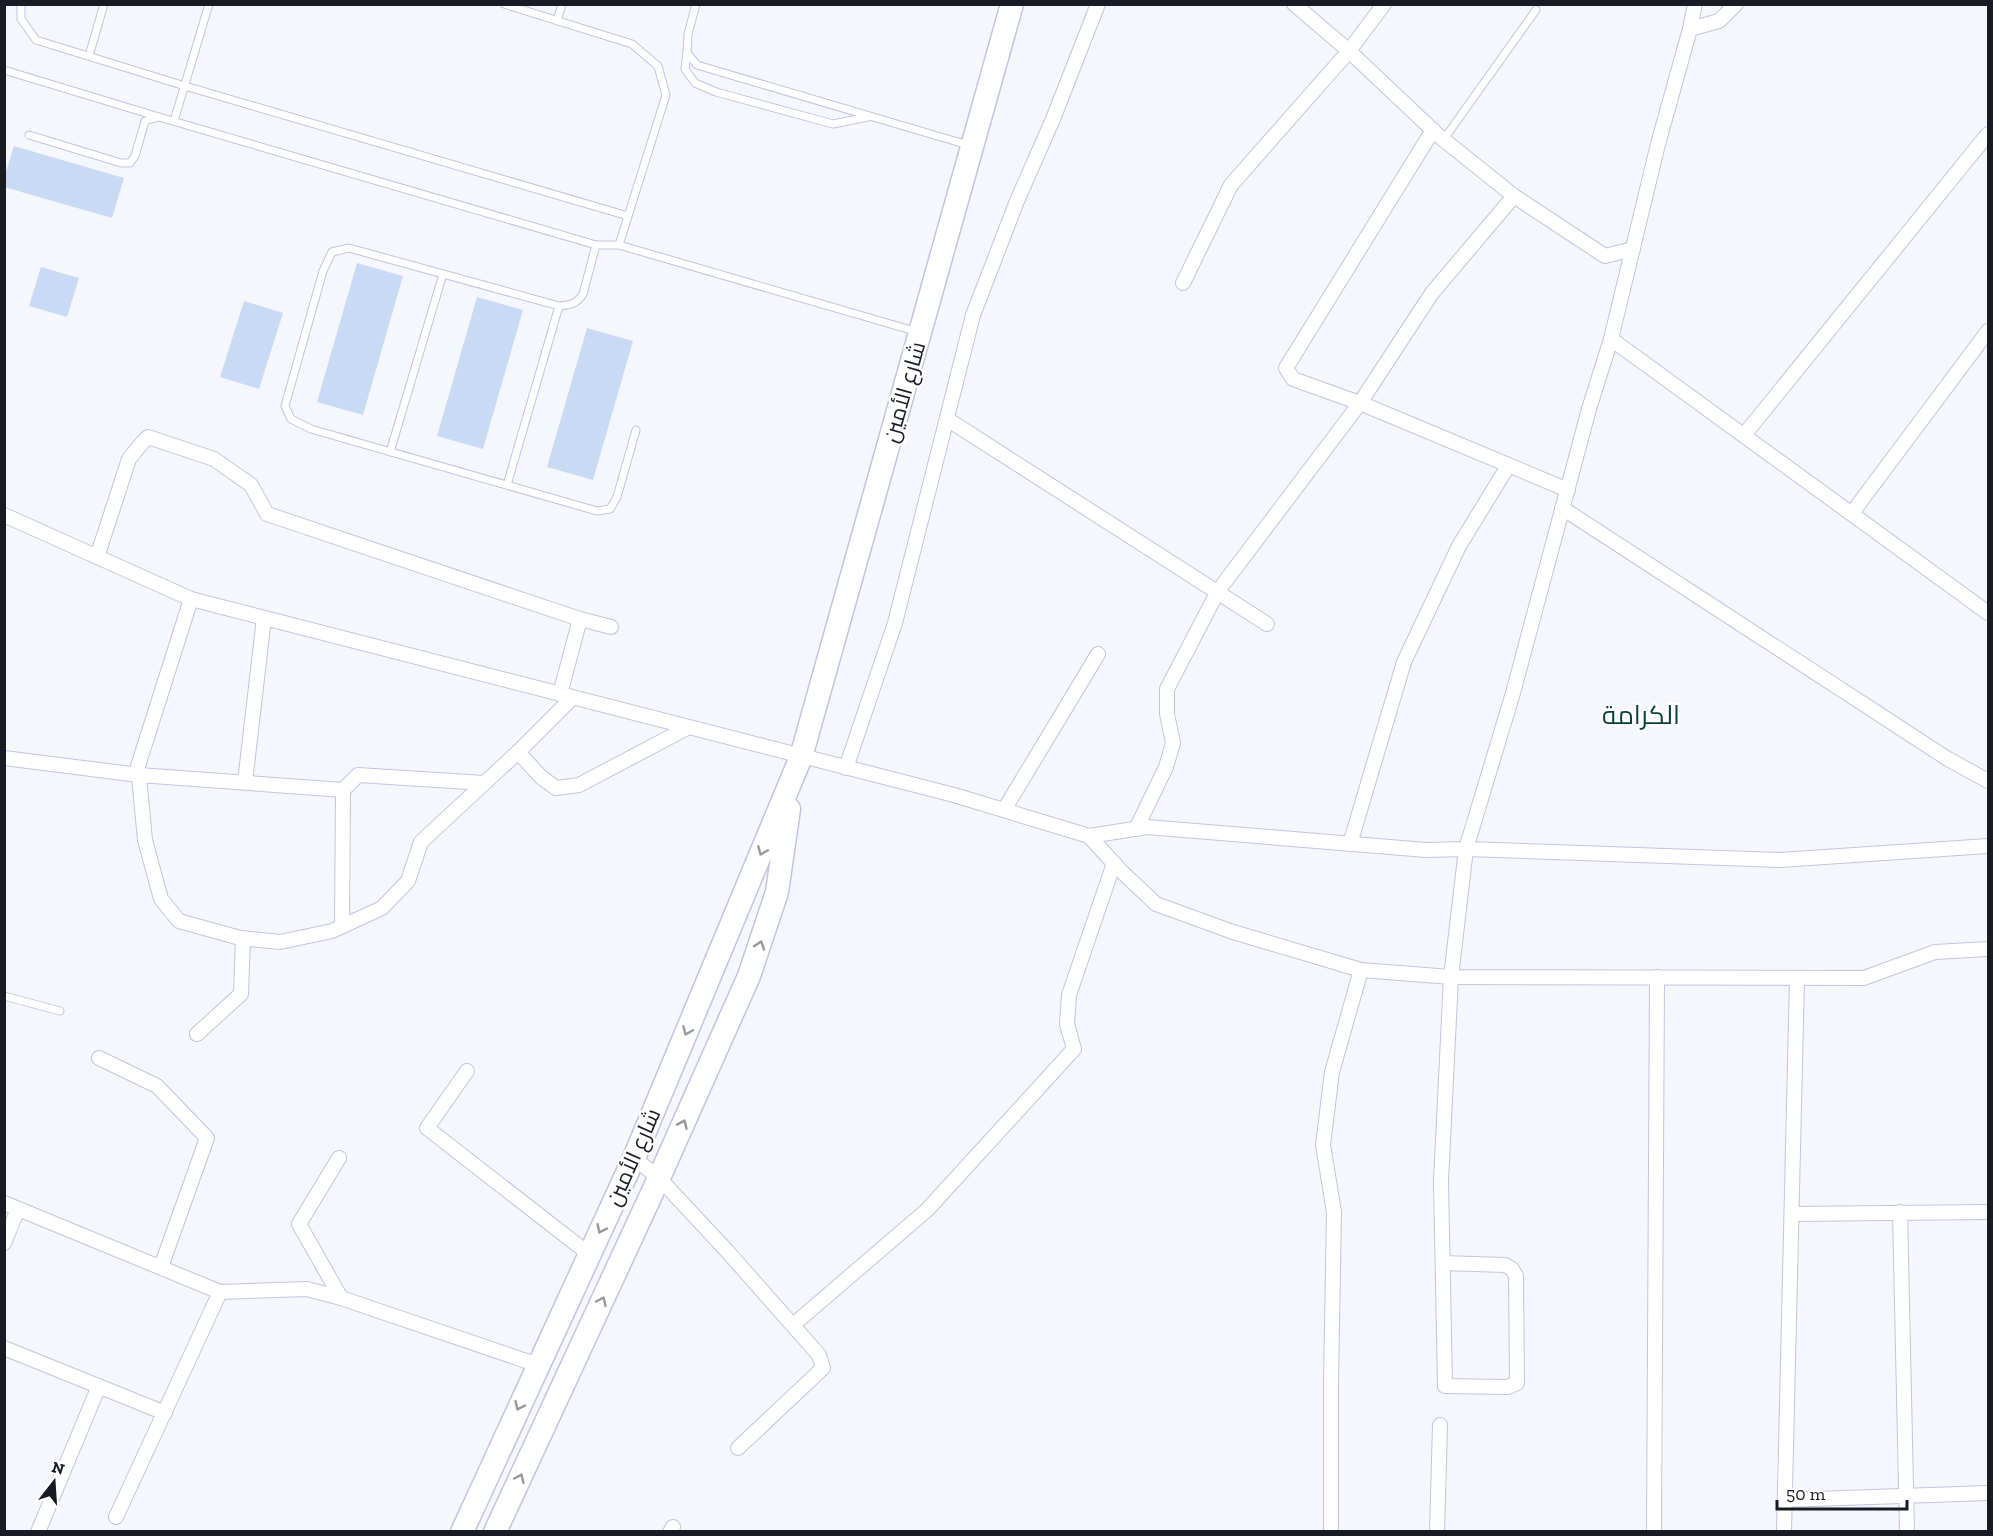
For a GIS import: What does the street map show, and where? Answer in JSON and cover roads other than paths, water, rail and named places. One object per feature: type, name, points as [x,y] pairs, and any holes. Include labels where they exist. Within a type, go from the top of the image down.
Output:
[{"type":"main road","name":"شارع الأمين","points":[[462,1532],[634,1158],[801,757],[1012,4]]},
{"type":"main road","name":"شارع الأمين","points":[[495,1532],[659,1178],[749,976],[777,892],[793,778]]},
{"type":"street","points":[[846,768],[895,623],[973,315],[1098,4]]},
{"type":"street","points":[[1294,4],[1349,51],[1444,140],[1514,196],[1605,256],[1633,249]]},
{"type":"street","points":[[1183,283],[1231,185],[1349,51],[1384,4]]},
{"type":"street","points":[[1443,1263],[1505,1265],[1512,1269],[1516,1276],[1517,1383],[1508,1387],[1445,1386],[1441,1181],[1451,976],[1466,849],[1513,693],[1588,410],[1611,339],[1658,144],[1695,4]]},
{"type":"street","points":[[1690,29],[1719,21],[1736,4]]},
{"type":"street","points":[[1433,130],[1286,368],[1293,379],[1360,403],[1568,490]]},
{"type":"street","points":[[1744,435],[1989,134]]},
{"type":"street","points":[[1136,829],[1166,767],[1173,743],[1167,714],[1167,689],[1218,591],[1360,403],[1432,293],[1514,196]]},
{"type":"street","points":[[1852,513],[1989,331]]},
{"type":"street","points":[[1611,339],[1989,614]]},
{"type":"street","points":[[948,419],[1267,624]]},
{"type":"street","points":[[97,557],[129,459],[148,437],[214,459],[251,485],[267,514],[580,619],[611,627]]},
{"type":"street","points":[[1350,844],[1404,662],[1459,546],[1508,466]]},
{"type":"street","points":[[1562,508],[1948,759],[1989,781]]},
{"type":"street","points":[[4,515],[191,599],[954,795],[1089,836],[1147,828],[1426,850],[1466,849],[1780,860],[1989,846]]},
{"type":"street","points":[[191,599],[138,766],[145,840],[161,899],[179,921],[243,938],[280,942],[332,931],[382,908],[408,880],[421,842],[518,752],[566,696],[580,619]]},
{"type":"street","points":[[245,782],[264,618]]},
{"type":"street","points":[[1004,810],[1098,654]]},
{"type":"street","points":[[518,752],[541,777],[556,788],[579,785],[687,728]]},
{"type":"street","points":[[4,758],[139,775],[343,790]]},
{"type":"street","points":[[342,926],[343,790],[358,775],[484,783]]},
{"type":"street","points":[[1089,836],[1156,904],[1233,932],[1361,970],[1451,976],[1864,978],[1935,952],[1989,949]]},
{"type":"street","points":[[793,1325],[927,1210],[1074,1049],[1067,1024],[1069,995],[1114,863]]},
{"type":"street","points":[[197,1034],[241,994],[243,938]]},
{"type":"street","points":[[1331,1532],[1330,1384],[1334,1212],[1323,1145],[1332,1072],[1361,970]]},
{"type":"street","points":[[1654,1532],[1657,976]]},
{"type":"street","points":[[1784,1532],[1797,978]]},
{"type":"street","points":[[99,1058],[157,1086],[207,1138],[161,1267]]},
{"type":"street","points":[[467,1071],[427,1128],[589,1254]]},
{"type":"street","points":[[339,1158],[299,1224],[341,1298]]},
{"type":"street","points":[[634,1158],[659,1178],[793,1325],[819,1355],[824,1368],[738,1448]]},
{"type":"street","points":[[4,1243],[11,1206],[220,1292],[307,1289],[341,1298],[538,1365]]},
{"type":"street","points":[[1900,1212],[1907,1532]]},
{"type":"street","points":[[1792,1214],[1989,1212]]},
{"type":"street","points":[[116,1517],[220,1292]]},
{"type":"street","points":[[4,1348],[165,1413]]},
{"type":"street","points":[[38,1532],[99,1386]]},
{"type":"street","points":[[1437,1532],[1440,1425]]},
{"type":"street","points":[[1785,1500],[1989,1493]]},
{"type":"lane","points":[[21,4],[21,19],[36,40],[628,216]]},
{"type":"lane","points":[[89,56],[104,4]]},
{"type":"lane","points":[[174,122],[209,4]]},
{"type":"lane","points":[[504,4],[632,44],[658,66],[666,95],[619,245]]},
{"type":"lane","points":[[557,21],[562,4]]},
{"type":"lane","points":[[696,4],[688,34],[685,69],[695,83],[716,92],[833,124],[871,116]]},
{"type":"lane","points":[[1444,140],[1536,10]]},
{"type":"lane","points":[[687,53],[697,65],[973,146]]},
{"type":"lane","points":[[4,70],[596,245],[619,245],[921,332]]},
{"type":"lane","points":[[29,135],[121,163],[130,163],[135,156],[145,121],[159,117]]},
{"type":"lane","points":[[596,245],[583,294],[572,304],[559,306],[349,248],[332,252],[323,271],[285,406],[291,419],[311,429],[597,511],[610,509],[617,497],[636,430]]},
{"type":"lane","points":[[390,452],[443,274]]},
{"type":"lane","points":[[507,485],[559,306]]},
{"type":"lane","points":[[4,996],[60,1011]]},
{"type":"district","name":"الكرامة","points":[[1641,715]]}]
